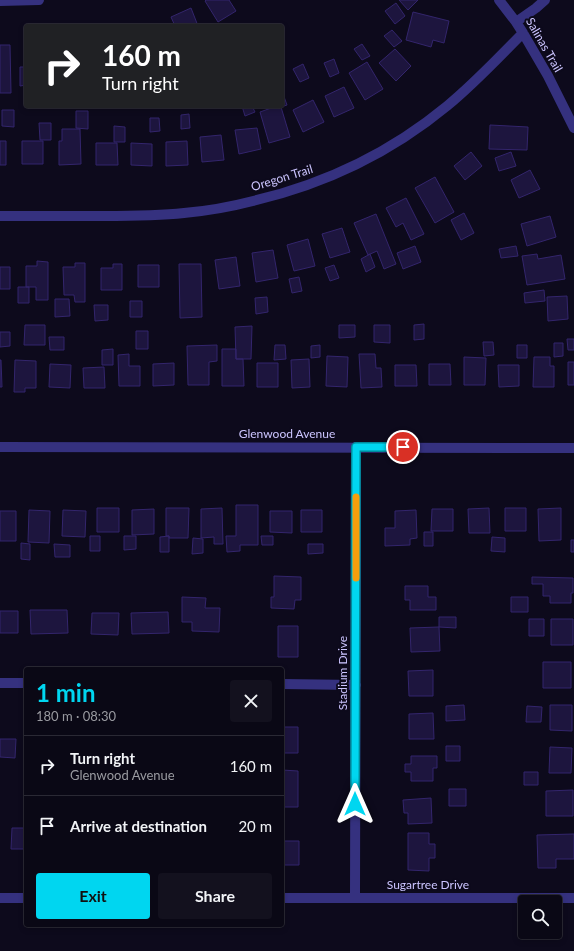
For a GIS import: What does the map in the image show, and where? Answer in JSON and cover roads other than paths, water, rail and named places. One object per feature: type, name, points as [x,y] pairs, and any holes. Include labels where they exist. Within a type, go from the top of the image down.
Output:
[{"type":"street","points":[[0,1],[39,0]]},
{"type":"street","name":"Salinas Trail","points":[[499,0],[523,33],[548,76],[574,128]]},
{"type":"street","points":[[516,22],[545,0]]},
{"type":"street","name":"Oregon Trail","points":[[0,216],[138,216],[184,214],[231,207],[281,194],[330,177],[372,157],[409,134],[446,107],[467,89],[523,33]]},
{"type":"street","name":"Glenwood Avenue","points":[[0,447],[574,448]]},
{"type":"street","name":"Stadium Drive","points":[[355,898],[356,447]]},
{"type":"street","points":[[0,683],[24,683]]},
{"type":"street","points":[[284,684],[356,685]]},
{"type":"street","points":[[0,898],[24,898]]},
{"type":"street","name":"Sugartree Drive","points":[[284,898],[574,898]]}]
